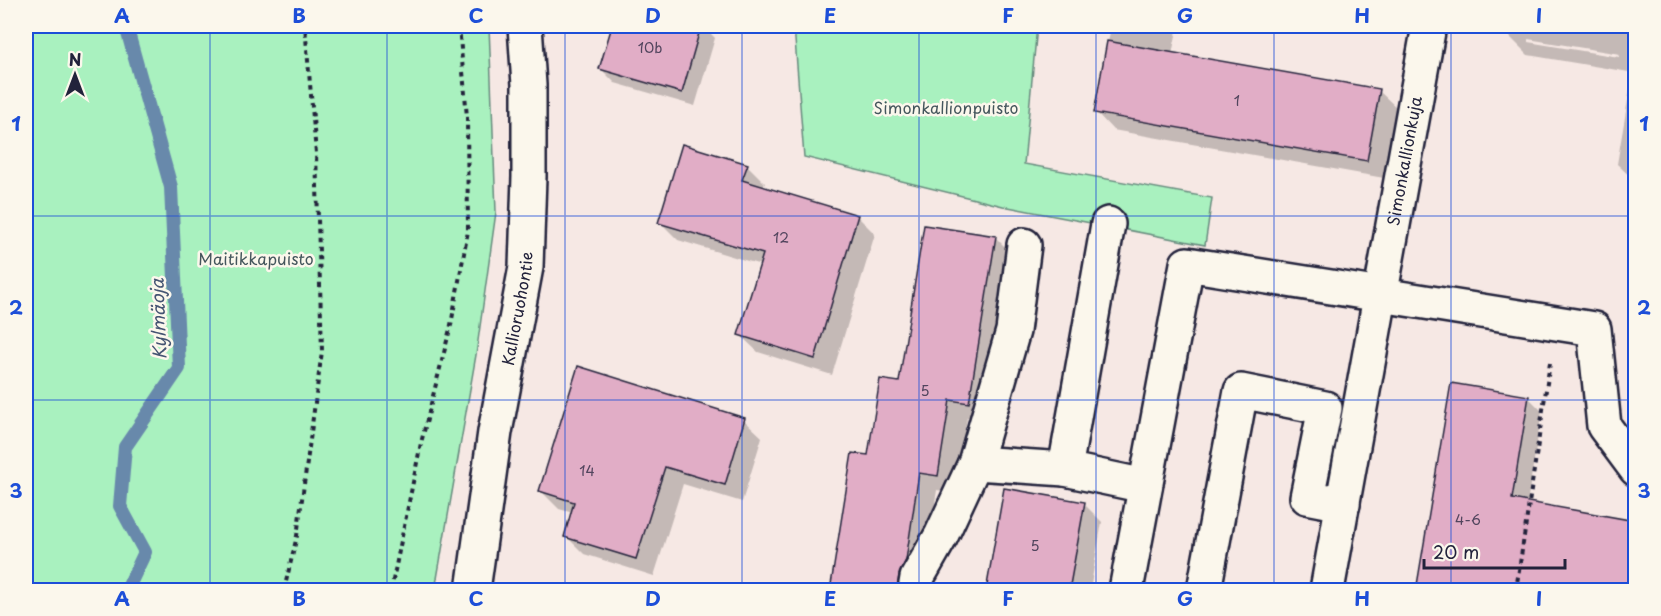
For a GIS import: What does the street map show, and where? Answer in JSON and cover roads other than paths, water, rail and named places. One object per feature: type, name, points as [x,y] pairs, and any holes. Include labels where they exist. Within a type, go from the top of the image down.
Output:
[{"type":"street","name":"Kallioruohontie","points":[[473,591],[495,432],[526,267],[529,108],[525,26]]},
{"type":"street","name":"Simonkallionkuja","points":[[1327,591],[1428,26]]},
{"type":"street","points":[[1065,469],[1108,224]]},
{"type":"street","points":[[915,591],[917,578],[941,536],[975,463],[1013,331],[1024,245]]},
{"type":"street","points":[[1126,591],[1187,264],[1594,330],[1604,426],[1635,469]]},
{"type":"street","points":[[1204,591],[1241,391],[1325,408],[1307,497],[1343,504]]},
{"type":"street","points":[[975,463],[1065,469],[1145,486]]},
{"type":"waterway","name":"Kylmäoja","points":[[126,26],[171,187],[179,368],[125,447],[120,506],[145,552],[127,590]]},
{"type":"park label","name":"Simonkallionpuisto","points":[[946,108]]},
{"type":"park label","name":"Maitikkapuisto","points":[[256,259]]}]
